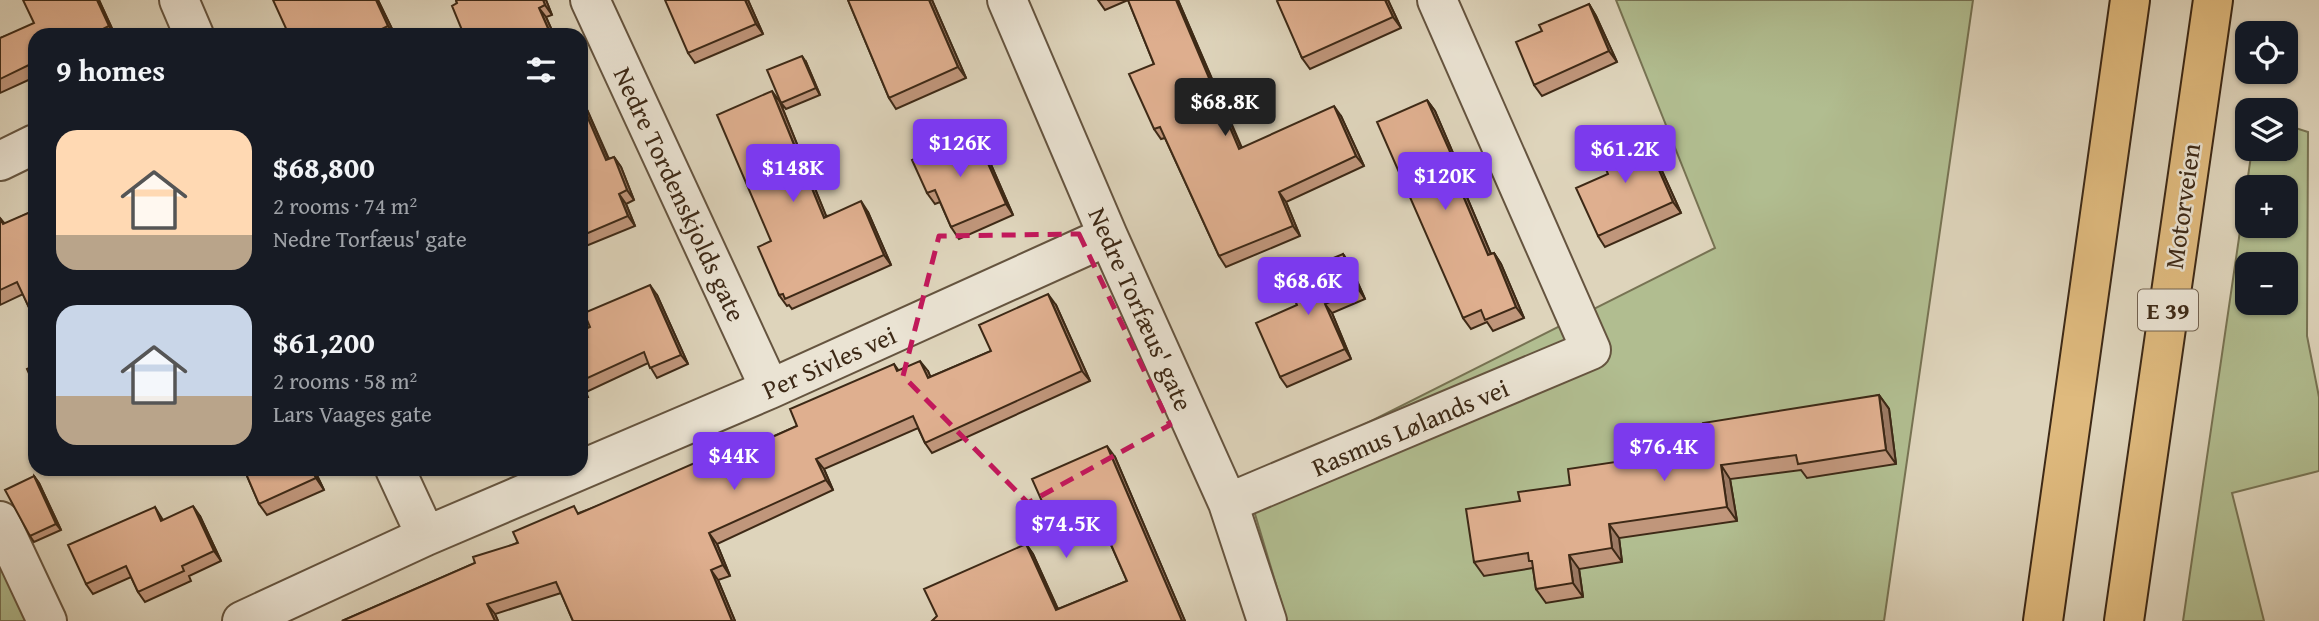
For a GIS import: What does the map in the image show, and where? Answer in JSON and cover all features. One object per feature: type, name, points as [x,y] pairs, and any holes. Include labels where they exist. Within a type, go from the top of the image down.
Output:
[{"type":"highway","points":[[2043,621],[2130,0]]},
{"type":"highway","name":"Motorveien","points":[[2124,621],[2213,0]]},
{"type":"street","points":[[179,0],[191,28]]},
{"type":"street","name":"Nedre Tordenskjolds gate","points":[[590,0],[770,389]]},
{"type":"street","name":"Nedre Torfæus' gate","points":[[1007,0],[1108,236],[1228,503],[1267,621]]},
{"type":"street","name":"Rasmus Lølands vei","points":[[1228,503],[1591,351],[1437,0]]},
{"type":"street","points":[[0,161],[28,147]]},
{"type":"street","name":"Per Sivles vei","points":[[588,467],[770,389],[1108,236]]},
{"type":"street","points":[[398,476],[426,536]]},
{"type":"street","name":"Per Sivles vei","points":[[242,621],[426,536],[566,476]]},
{"type":"street","points":[[0,522],[47,621]]},
{"type":"highlighted area","points":[[1079,234],[1170,425],[1028,503],[903,376],[939,236]]},
{"type":"green space","points":[[1616,0],[1973,0],[1884,621],[1287,621],[1246,484],[1715,248]]},
{"type":"green space","points":[[2298,129],[2308,132],[2307,336],[2319,397],[2319,471],[2232,493],[2264,621],[2183,621],[2235,265],[2235,315],[2298,315],[2298,252],[2237,252],[2239,238],[2298,238],[2298,175],[2248,175],[2250,161],[2298,161]]},
{"type":"green space","points":[[0,548],[36,621],[0,621]]},
{"type":"building","points":[[23,0],[97,0],[109,26],[28,28],[28,65],[0,79],[0,38],[34,23]]},
{"type":"building","points":[[273,0],[376,0],[388,26],[384,28],[286,28]]},
{"type":"building","points":[[456,0],[543,0],[545,5],[539,8],[548,28],[461,28],[452,6],[457,3]]},
{"type":"building","points":[[665,0],[745,0],[756,24],[688,53]]},
{"type":"building","points":[[848,0],[929,0],[958,67],[889,98]]},
{"type":"building","points":[[1128,0],[1176,0],[1239,149],[1334,106],[1356,156],[1279,192],[1293,226],[1219,256],[1160,127],[1154,129],[1129,74],[1154,64]]},
{"type":"building","points":[[1385,0],[1393,17],[1302,58],[1277,1]]},
{"type":"building","points":[[1589,4],[1609,51],[1534,85],[1516,42],[1542,31],[1539,25]]},
{"type":"building","points":[[802,56],[816,88],[781,103],[767,70]]},
{"type":"building","points":[[772,91],[824,218],[861,201],[884,255],[785,299],[783,294],[779,295],[758,247],[771,241],[717,115]]},
{"type":"building","points":[[1427,100],[1455,163],[1450,165],[1488,255],[1494,253],[1516,307],[1485,320],[1481,310],[1463,318],[1377,122]]},
{"type":"building","points":[[588,118],[606,160],[614,157],[627,190],[619,194],[628,216],[588,233]]},
{"type":"building","points":[[1641,129],[1673,202],[1598,236],[1576,188],[1608,174],[1597,148]]},
{"type":"building","points":[[974,132],[1006,204],[951,227],[935,190],[927,193],[912,160]]},
{"type":"building","points":[[28,213],[28,305],[17,282],[0,290],[0,218],[3,224]]},
{"type":"building","points":[[1343,254],[1359,290],[1325,304],[1345,349],[1280,377],[1256,323],[1297,305],[1285,278]]},
{"type":"building","points":[[650,285],[681,355],[650,368],[644,352],[588,378],[588,311]]},
{"type":"building","points":[[1048,294],[1082,371],[925,443],[913,416],[816,459],[826,480],[709,533],[723,565],[711,570],[732,621],[573,621],[556,582],[487,604],[495,621],[342,621],[475,563],[473,557],[518,543],[513,532],[574,506],[578,514],[722,451],[725,458],[797,426],[790,409],[894,364],[897,371],[920,361],[928,378],[991,351],[979,325]]},
{"type":"building","points":[[1879,395],[1886,450],[1798,464],[1796,455],[1721,465],[1727,507],[1609,524],[1612,548],[1569,555],[1573,583],[1536,589],[1532,561],[1529,561],[1528,553],[1474,562],[1466,509],[1520,501],[1518,492],[1570,485],[1568,469],[1663,455],[1660,437],[1704,430],[1703,423]]},
{"type":"building","points":[[1107,446],[1182,621],[932,621],[937,616],[924,589],[1026,544],[1056,610],[1127,581],[1095,508],[1053,526],[1032,479]]},
{"type":"building","points":[[34,476],[56,524],[30,536],[5,490]]},
{"type":"building","points":[[247,476],[316,478],[259,504]]},
{"type":"building","points":[[193,506],[214,551],[182,566],[184,571],[138,592],[126,566],[86,584],[68,545],[155,507],[161,521]]}]
